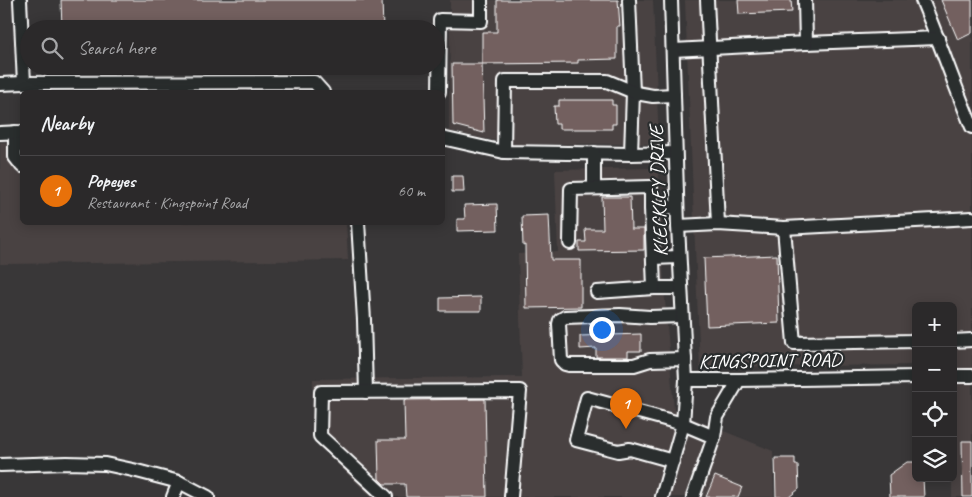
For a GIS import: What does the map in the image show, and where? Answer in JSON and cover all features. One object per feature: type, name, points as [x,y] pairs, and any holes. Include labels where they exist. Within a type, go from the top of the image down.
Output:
[{"type":"street","points":[[20,0],[21,20]]},
{"type":"street","points":[[445,20],[481,21],[481,0]]},
{"type":"street","points":[[629,0],[633,92],[631,154]]},
{"type":"street","name":"KLECKLEY DRIVE","points":[[670,0],[680,288],[686,380]]},
{"type":"street","points":[[707,0],[718,224]]},
{"type":"street","points":[[805,0],[806,43]]},
{"type":"street","points":[[922,0],[972,127]]},
{"type":"street","points":[[673,50],[938,38]]},
{"type":"street","points":[[24,75],[24,83]]},
{"type":"street","points":[[439,75],[439,90]]},
{"type":"street","points":[[504,152],[506,81],[607,81],[633,92],[653,96],[674,95]]},
{"type":"street","points":[[0,84],[314,82],[321,90]]},
{"type":"street","points":[[0,133],[19,132],[15,157],[20,163]]},
{"type":"street","points":[[445,139],[504,152],[631,154],[675,152]]},
{"type":"street","points":[[594,153],[594,188]]},
{"type":"street","points":[[570,243],[571,189],[651,187],[654,288]]},
{"type":"street","points":[[651,208],[677,207]]},
{"type":"street","points":[[678,226],[718,224],[784,228],[972,218]]},
{"type":"street","points":[[358,225],[366,392]]},
{"type":"street","points":[[784,228],[794,343],[912,341]]},
{"type":"street","points":[[653,258],[679,257]]},
{"type":"street","points":[[597,292],[680,288]]},
{"type":"street","points":[[682,316],[650,317],[620,315],[565,317],[560,320],[559,324],[561,360],[570,366],[634,365],[650,360],[685,359]]},
{"type":"street","points":[[957,341],[972,340]]},
{"type":"street","points":[[957,376],[972,376]]},
{"type":"street","name":"KINGSPOINT ROAD","points":[[662,497],[683,424],[686,380],[912,377]]},
{"type":"street","points":[[693,497],[714,437],[717,417],[739,380]]},
{"type":"street","points":[[386,497],[320,436],[322,392],[520,390],[511,497]]},
{"type":"street","points":[[673,461],[630,449],[618,451],[576,440],[587,398],[683,424],[714,437]]},
{"type":"street","points":[[0,465],[105,464],[179,482],[208,497]]},
{"type":"street","points":[[173,497],[179,482]]},
{"type":"shaded area","points":[[450,0],[653,0],[659,144],[511,144],[449,131]]},
{"type":"shaded area","points":[[685,0],[972,0],[972,497],[952,497],[952,482],[957,482],[957,302],[912,302],[912,365],[700,367]]},
{"type":"shaded area","points":[[0,142],[20,142],[20,225],[346,225],[348,260],[0,264]]},
{"type":"shaded area","points":[[658,168],[665,301],[674,411],[773,451],[774,497],[371,497],[312,438],[313,379],[522,377],[518,254],[558,252],[555,170]]},
{"type":"building","points":[[61,0],[382,0],[383,20],[62,20]]},
{"type":"building","points":[[497,0],[618,0],[620,26],[617,26],[617,59],[578,60],[578,63],[482,64],[482,32],[497,32]]},
{"type":"building","points":[[738,0],[791,0],[792,12],[739,14]]},
{"type":"building","points":[[941,0],[972,0],[972,33],[958,40]]},
{"type":"building","points":[[452,64],[482,64],[484,133],[453,125]]},
{"type":"building","points":[[559,100],[612,100],[612,105],[616,105],[616,124],[612,124],[612,129],[559,129],[559,124],[555,124],[554,106],[559,106]]},
{"type":"building","points":[[452,176],[463,176],[464,192],[452,192]]},
{"type":"building","points":[[602,197],[630,197],[631,229],[644,229],[644,250],[579,251],[579,242],[586,242],[585,229],[603,229]]},
{"type":"building","points":[[497,204],[498,230],[457,231],[457,219],[465,219],[464,205]]},
{"type":"building","points":[[549,215],[551,260],[581,260],[581,307],[526,308],[525,245],[523,246],[522,216]]},
{"type":"building","points":[[777,255],[779,323],[707,326],[704,258]]},
{"type":"building","points":[[481,297],[481,311],[440,311],[440,298]]},
{"type":"building","points":[[641,334],[641,351],[628,351],[628,357],[596,357],[596,348],[580,349],[580,336]]},
{"type":"building","points":[[485,399],[487,497],[406,497],[405,484],[384,484],[379,479],[378,440],[405,440],[404,400]]},
{"type":"building","points":[[962,441],[972,441],[972,497],[963,497]]},
{"type":"building","points":[[775,458],[795,458],[795,465],[798,465],[799,489],[789,497],[776,497]]},
{"type":"building","points":[[907,462],[912,462],[912,482],[923,482],[924,497],[890,497],[889,475]]},
{"type":"building","points":[[715,476],[742,487],[738,497],[706,497]]},
{"type":"place","name":"Popeyes","points":[[626,429]]}]
